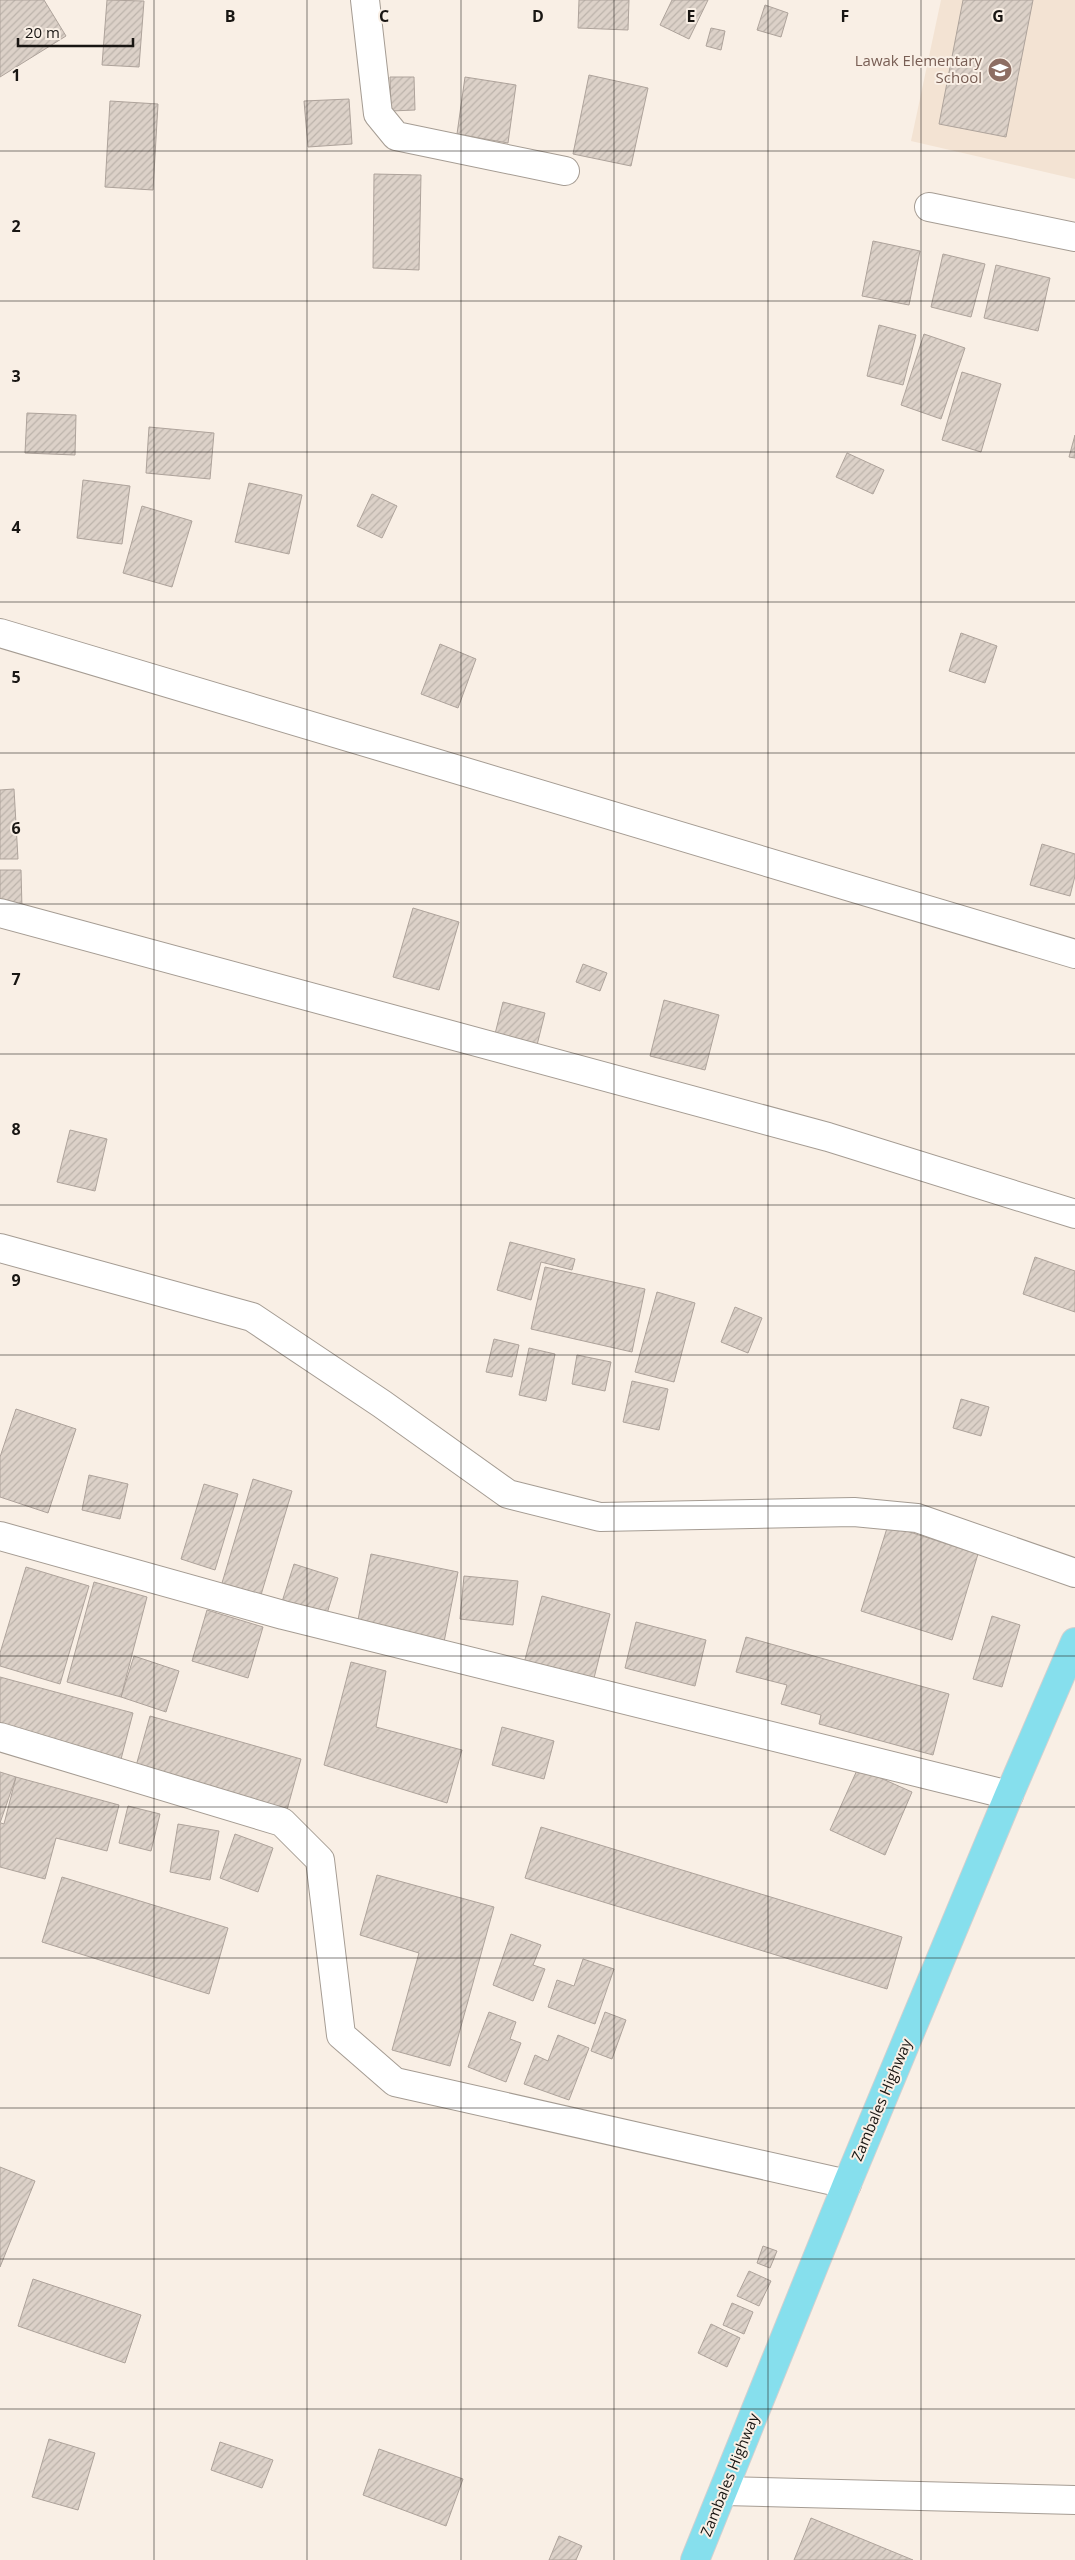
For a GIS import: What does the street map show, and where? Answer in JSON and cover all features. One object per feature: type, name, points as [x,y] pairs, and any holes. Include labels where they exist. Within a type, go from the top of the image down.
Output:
[{"type":"main road","name":"Zambales Highway","points":[[695,2560],[847,2184],[1008,1795],[1075,1642]]},
{"type":"street","points":[[365,0],[378,114],[396,136],[565,172]]},
{"type":"street","points":[[929,207],[1075,237]]},
{"type":"street","points":[[0,632],[1075,954]]},
{"type":"street","points":[[0,913],[828,1137],[1075,1214]]},
{"type":"street","points":[[0,1248],[252,1316],[382,1404],[508,1494],[600,1517],[854,1512],[917,1518],[1075,1573]]},
{"type":"street","points":[[0,1536],[282,1615],[1008,1795]]},
{"type":"street","points":[[0,1737],[282,1822],[320,1860],[341,2035],[395,2082],[847,2184]]},
{"type":"street","points":[[724,2491],[1075,2500]]},
{"type":"shaded area","name":"Lawak Elementary School","points":[[941,0],[1075,0],[1075,179],[911,141]]},
{"type":"building","points":[[0,0],[44,0],[66,36],[0,77]]},
{"type":"building","points":[[107,0],[144,1],[139,67],[102,65]]},
{"type":"building","points":[[579,0],[629,0],[628,30],[578,28]]},
{"type":"building","points":[[672,0],[708,0],[689,39],[660,25]]},
{"type":"building","points":[[963,0],[1033,0],[1006,137],[939,124]]},
{"type":"building","points":[[765,5],[788,13],[781,37],[757,30]]},
{"type":"building","points":[[711,28],[725,31],[721,50],[706,46]]},
{"type":"building","points":[[589,75],[648,88],[631,166],[573,154]]},
{"type":"building","points":[[390,77],[414,77],[415,110],[391,111]]},
{"type":"building","points":[[465,77],[516,85],[508,143],[457,134]]},
{"type":"building","points":[[349,99],[352,144],[308,147],[304,101]]},
{"type":"building","points":[[110,101],[158,104],[153,190],[105,187]]},
{"type":"building","points":[[374,174],[421,175],[419,270],[373,268]]},
{"type":"building","points":[[873,241],[920,251],[909,305],[862,296]]},
{"type":"building","points":[[943,254],[985,264],[971,317],[931,307]]},
{"type":"building","points":[[996,265],[1050,278],[1038,331],[984,318]]},
{"type":"building","points":[[879,325],[916,335],[903,385],[867,376]]},
{"type":"building","points":[[924,334],[965,348],[941,419],[901,405]]},
{"type":"building","points":[[962,372],[1001,384],[981,452],[942,440]]},
{"type":"building","points":[[27,413],[76,415],[75,455],[25,453]]},
{"type":"building","points":[[149,427],[214,433],[210,479],[146,473]]},
{"type":"building","points":[[1075,435],[1075,458],[1069,457]]},
{"type":"building","points":[[847,453],[884,470],[873,494],[836,477]]},
{"type":"building","points":[[83,480],[130,486],[122,544],[77,538]]},
{"type":"building","points":[[249,483],[302,495],[289,554],[235,542]]},
{"type":"building","points":[[372,494],[397,506],[382,538],[357,526]]},
{"type":"building","points":[[142,506],[192,521],[172,587],[123,573]]},
{"type":"building","points":[[961,633],[997,646],[985,683],[949,671]]},
{"type":"building","points":[[440,644],[476,659],[458,708],[421,694]]},
{"type":"building","points":[[14,789],[18,859],[0,859],[0,790]]},
{"type":"building","points":[[1042,844],[1075,854],[1075,876],[1070,896],[1030,885]]},
{"type":"building","points":[[0,870],[21,870],[22,909],[0,910]]},
{"type":"building","points":[[413,908],[459,922],[439,990],[393,977]]},
{"type":"building","points":[[583,964],[607,973],[600,991],[576,982]]},
{"type":"building","points":[[664,1000],[719,1015],[705,1070],[650,1056]]},
{"type":"building","points":[[503,1002],[545,1013],[536,1049],[494,1038]]},
{"type":"building","points":[[70,1130],[107,1139],[95,1191],[57,1182]]},
{"type":"building","points":[[510,1242],[575,1259],[572,1270],[541,1262],[531,1300],[497,1290]]},
{"type":"building","points":[[1035,1257],[1075,1271],[1075,1312],[1023,1294]]},
{"type":"building","points":[[545,1267],[645,1289],[632,1352],[531,1329]]},
{"type":"building","points":[[657,1292],[695,1303],[674,1382],[635,1372]]},
{"type":"building","points":[[735,1307],[762,1318],[748,1353],[721,1342]]},
{"type":"building","points":[[494,1339],[519,1345],[512,1377],[486,1372]]},
{"type":"building","points":[[529,1348],[555,1354],[546,1401],[519,1395]]},
{"type":"building","points":[[577,1355],[611,1362],[605,1391],[572,1384]]},
{"type":"building","points":[[632,1381],[668,1389],[659,1430],[623,1422]]},
{"type":"building","points":[[961,1399],[989,1407],[981,1436],[953,1428]]},
{"type":"building","points":[[16,1409],[76,1429],[48,1513],[0,1497],[0,1457]]},
{"type":"building","points":[[89,1475],[128,1484],[120,1519],[82,1510]]},
{"type":"building","points":[[253,1479],[292,1491],[261,1595],[222,1583]]},
{"type":"building","points":[[204,1484],[238,1494],[215,1570],[181,1559]]},
{"type":"building","points":[[888,1525],[978,1554],[952,1640],[861,1611]]},
{"type":"building","points":[[371,1554],[458,1572],[444,1642],[357,1625]]},
{"type":"building","points":[[294,1564],[338,1578],[325,1620],[281,1605]]},
{"type":"building","points":[[26,1567],[89,1586],[60,1684],[0,1666],[0,1653]]},
{"type":"building","points":[[464,1576],[518,1581],[513,1625],[460,1619]]},
{"type":"building","points":[[94,1582],[147,1597],[121,1697],[67,1682]]},
{"type":"building","points":[[542,1596],[610,1614],[592,1686],[523,1667]]},
{"type":"building","points":[[207,1610],[263,1627],[248,1678],[192,1661]]},
{"type":"building","points":[[992,1616],[1020,1625],[1002,1687],[973,1679]]},
{"type":"building","points":[[636,1622],[706,1640],[695,1686],[625,1668]]},
{"type":"building","points":[[746,1637],[949,1694],[933,1755],[819,1724],[821,1715],[781,1704],[787,1685],[736,1672]]},
{"type":"building","points":[[134,1656],[179,1671],[166,1712],[121,1697]]},
{"type":"building","points":[[351,1662],[386,1671],[376,1727],[462,1750],[447,1803],[324,1765]]},
{"type":"building","points":[[0,1677],[133,1713],[120,1763],[0,1731]]},
{"type":"building","points":[[150,1716],[301,1759],[287,1810],[136,1766]]},
{"type":"building","points":[[502,1727],[554,1741],[544,1779],[492,1765]]},
{"type":"building","points":[[858,1768],[912,1792],[885,1855],[830,1830]]},
{"type":"building","points":[[0,1772],[16,1777],[0,1823]]},
{"type":"building","points":[[16,1777],[119,1805],[107,1851],[56,1838],[45,1879],[0,1867],[0,1825],[1,1823],[4,1824]]},
{"type":"building","points":[[128,1806],[160,1814],[151,1851],[119,1843]]},
{"type":"building","points":[[178,1824],[219,1831],[210,1880],[170,1872]]},
{"type":"building","points":[[541,1827],[902,1937],[887,1989],[525,1878]]},
{"type":"building","points":[[235,1834],[273,1848],[258,1892],[220,1878]]},
{"type":"building","points":[[377,1875],[494,1907],[450,2066],[392,2050],[419,1953],[360,1935]]},
{"type":"building","points":[[62,1877],[228,1928],[209,1994],[42,1942]]},
{"type":"building","points":[[511,1934],[541,1945],[533,1965],[545,1969],[533,2001],[493,1985]]},
{"type":"building","points":[[583,1959],[614,1969],[595,2024],[548,2007],[557,1980],[574,1986]]},
{"type":"building","points":[[489,2012],[516,2022],[510,2039],[521,2043],[506,2082],[468,2067]]},
{"type":"building","points":[[605,2012],[626,2020],[612,2059],[591,2051]]},
{"type":"building","points":[[558,2035],[589,2048],[569,2100],[524,2084],[535,2055],[548,2061]]},
{"type":"building","points":[[0,2167],[35,2181],[0,2267]]},
{"type":"building","points":[[763,2246],[777,2251],[770,2268],[757,2263]]},
{"type":"building","points":[[749,2271],[771,2281],[759,2306],[737,2296]]},
{"type":"building","points":[[33,2279],[141,2315],[125,2363],[18,2326]]},
{"type":"building","points":[[732,2303],[753,2312],[744,2334],[723,2325]]},
{"type":"building","points":[[711,2324],[740,2338],[727,2367],[698,2353]]},
{"type":"building","points":[[49,2439],[95,2453],[78,2510],[32,2497]]},
{"type":"building","points":[[220,2442],[273,2460],[262,2488],[211,2470]]},
{"type":"building","points":[[379,2449],[463,2479],[446,2526],[363,2495]]},
{"type":"building","points":[[811,2518],[913,2560],[794,2560]]},
{"type":"building","points":[[559,2536],[582,2546],[576,2560],[549,2560]]},
{"type":"place","name":"Lawak Elementary School","points":[[1000,70]]}]
